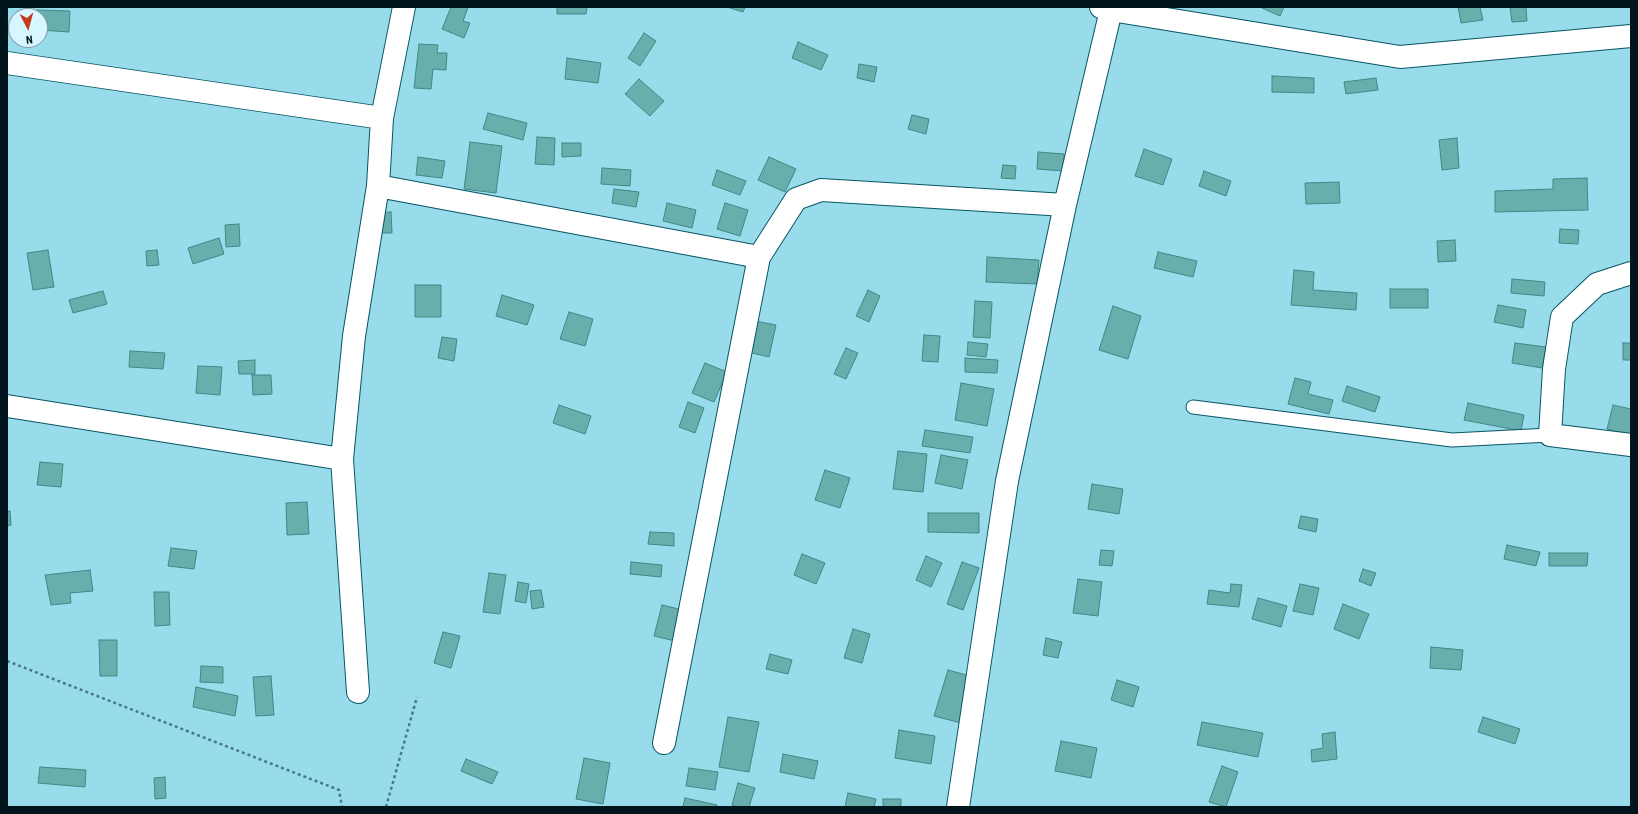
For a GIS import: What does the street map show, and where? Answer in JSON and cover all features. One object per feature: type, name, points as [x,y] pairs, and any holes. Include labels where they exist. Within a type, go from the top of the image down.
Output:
[{"type":"street","points":[[358,692],[342,459],[354,336],[378,186],[382,118],[404,7]]},
{"type":"street","points":[[958,807],[1007,481],[1106,9],[1400,57],[1631,36]]},
{"type":"street","points":[[7,63],[382,118]]},
{"type":"street","points":[[378,186],[759,257]]},
{"type":"street","points":[[664,743],[759,257],[796,199],[821,190],[1065,206]]},
{"type":"street","points":[[1631,273],[1597,284],[1562,317],[1554,369],[1550,435],[1631,445]]},
{"type":"street","points":[[7,406],[342,459]]},
{"type":"lane","points":[[1193,407],[1452,440],[1550,435]]},
{"type":"path","points":[[7,661],[339,790],[342,807]]},
{"type":"path","points":[[386,807],[417,697]]},
{"type":"building","points":[[451,7],[468,7],[463,21],[470,23],[464,38],[442,29]]},
{"type":"building","points":[[557,7],[587,7],[586,14],[557,14]]},
{"type":"building","points":[[727,7],[745,7],[743,12]]},
{"type":"building","points":[[1260,7],[1284,7],[1280,16]]},
{"type":"building","points":[[1458,7],[1480,7],[1483,20],[1461,23]]},
{"type":"building","points":[[1510,7],[1526,7],[1527,21],[1512,22]]},
{"type":"building","points":[[48,10],[70,11],[69,32],[48,31]]},
{"type":"building","points":[[644,33],[656,41],[640,66],[628,58]]},
{"type":"building","points":[[798,42],[828,55],[821,70],[792,58]]},
{"type":"building","points":[[419,44],[438,45],[437,53],[447,53],[446,70],[433,69],[431,89],[414,88]]},
{"type":"building","points":[[567,58],[601,63],[598,83],[565,79]]},
{"type":"building","points":[[859,64],[877,67],[874,82],[857,78]]},
{"type":"building","points":[[1272,76],[1314,78],[1314,93],[1272,92]]},
{"type":"building","points":[[1376,78],[1378,90],[1346,94],[1344,82]]},
{"type":"building","points":[[639,79],[664,101],[650,116],[625,94]]},
{"type":"building","points":[[488,113],[527,123],[523,140],[483,129]]},
{"type":"building","points":[[912,115],[929,119],[926,134],[908,129]]},
{"type":"building","points":[[537,137],[555,138],[554,165],[535,164]]},
{"type":"building","points":[[1457,138],[1459,168],[1442,170],[1439,140]]},
{"type":"building","points":[[470,142],[502,146],[496,193],[464,189]]},
{"type":"building","points":[[562,143],[581,143],[581,156],[562,157]]},
{"type":"building","points":[[1144,149],[1172,159],[1163,185],[1135,176]]},
{"type":"building","points":[[1038,152],[1064,154],[1063,171],[1037,169]]},
{"type":"building","points":[[418,157],[445,161],[442,178],[416,175]]},
{"type":"building","points":[[769,157],[796,169],[785,192],[758,180]]},
{"type":"building","points":[[1003,165],[1016,166],[1015,179],[1001,178]]},
{"type":"building","points":[[602,168],[631,170],[630,186],[601,184]]},
{"type":"building","points":[[717,170],[746,181],[740,195],[712,185]]},
{"type":"building","points":[[1204,171],[1231,181],[1226,196],[1199,186]]},
{"type":"building","points":[[1587,178],[1588,210],[1495,212],[1495,191],[1553,189],[1553,179]]},
{"type":"building","points":[[1339,182],[1340,203],[1306,204],[1305,183]]},
{"type":"building","points":[[614,189],[639,192],[636,207],[612,203]]},
{"type":"building","points":[[667,203],[696,210],[692,228],[663,221]]},
{"type":"building","points":[[725,203],[748,210],[740,236],[717,229]]},
{"type":"building","points":[[391,212],[392,233],[375,233],[374,213]]},
{"type":"building","points":[[239,224],[240,246],[226,247],[225,225]]},
{"type":"building","points":[[1560,229],[1579,230],[1578,244],[1559,243]]},
{"type":"building","points":[[219,238],[224,254],[193,264],[188,248]]},
{"type":"building","points":[[1455,240],[1456,261],[1438,262],[1437,241]]},
{"type":"building","points":[[48,250],[54,287],[33,290],[27,253]]},
{"type":"building","points":[[157,250],[159,265],[147,266],[146,251]]},
{"type":"building","points":[[1158,252],[1197,261],[1193,277],[1154,268]]},
{"type":"building","points":[[987,257],[1039,260],[1037,284],[986,282]]},
{"type":"building","points":[[1294,270],[1314,272],[1313,290],[1357,293],[1356,310],[1291,305]]},
{"type":"building","points":[[1512,279],[1545,282],[1544,296],[1511,293]]},
{"type":"building","points":[[415,285],[441,285],[441,317],[415,317]]},
{"type":"building","points":[[1390,289],[1428,289],[1428,308],[1390,308]]},
{"type":"building","points":[[868,290],[880,296],[869,322],[856,316]]},
{"type":"building","points":[[103,291],[107,304],[73,313],[69,300]]},
{"type":"building","points":[[502,295],[534,305],[527,325],[496,316]]},
{"type":"building","points":[[975,301],[992,302],[990,338],[973,337]]},
{"type":"building","points":[[1498,305],[1526,310],[1523,328],[1494,322]]},
{"type":"building","points":[[1113,306],[1141,316],[1128,359],[1099,350]]},
{"type":"building","points":[[569,312],[593,319],[585,346],[560,339]]},
{"type":"building","points":[[755,321],[776,325],[769,357],[748,352]]},
{"type":"building","points":[[924,335],[940,336],[938,362],[922,361]]},
{"type":"building","points":[[442,337],[457,339],[454,361],[438,358]]},
{"type":"building","points":[[968,342],[988,344],[986,357],[967,355]]},
{"type":"building","points":[[1515,343],[1546,347],[1542,368],[1512,363]]},
{"type":"building","points":[[1623,343],[1631,343],[1631,360],[1623,360]]},
{"type":"building","points":[[846,348],[858,353],[846,379],[834,374]]},
{"type":"building","points":[[130,351],[165,353],[163,369],[129,367]]},
{"type":"building","points":[[965,358],[998,360],[997,373],[965,372]]},
{"type":"building","points":[[255,360],[255,374],[239,374],[238,361]]},
{"type":"building","points":[[705,363],[727,372],[714,402],[692,393]]},
{"type":"building","points":[[198,366],[222,367],[220,395],[196,393]]},
{"type":"building","points":[[252,375],[271,375],[272,394],[253,395]]},
{"type":"building","points":[[1295,378],[1311,382],[1308,394],[1333,400],[1329,414],[1288,404]]},
{"type":"building","points":[[961,383],[994,389],[987,426],[955,420]]},
{"type":"building","points":[[1347,386],[1380,397],[1375,412],[1342,401]]},
{"type":"building","points":[[688,402],[704,408],[695,433],[679,427]]},
{"type":"building","points":[[1468,403],[1524,415],[1521,431],[1464,420]]},
{"type":"building","points":[[559,405],[591,416],[585,434],[553,423]]},
{"type":"building","points":[[1613,405],[1631,409],[1631,435],[1607,429]]},
{"type":"building","points":[[925,430],[973,437],[970,453],[922,446]]},
{"type":"building","points":[[898,451],[927,454],[923,492],[893,489]]},
{"type":"building","points":[[941,455],[968,460],[962,489],[935,483]]},
{"type":"building","points":[[40,462],[63,464],[61,487],[37,485]]},
{"type":"building","points":[[825,470],[850,478],[840,508],[815,500]]},
{"type":"building","points":[[1092,484],[1123,489],[1119,514],[1088,509]]},
{"type":"building","points":[[307,502],[309,534],[287,535],[286,503]]},
{"type":"building","points":[[10,511],[11,525],[7,526],[7,512]]},
{"type":"building","points":[[928,513],[979,513],[979,533],[928,532]]},
{"type":"building","points":[[1301,516],[1318,519],[1316,532],[1298,528]]},
{"type":"building","points":[[650,532],[674,533],[674,546],[648,544]]},
{"type":"building","points":[[1507,545],[1540,552],[1536,566],[1504,559]]},
{"type":"building","points":[[171,548],[197,551],[194,569],[168,566]]},
{"type":"building","points":[[1101,550],[1114,551],[1112,566],[1099,565]]},
{"type":"building","points":[[1549,553],[1588,553],[1587,566],[1549,566]]},
{"type":"building","points":[[802,554],[825,563],[816,584],[794,575]]},
{"type":"building","points":[[926,556],[942,563],[931,587],[916,580]]},
{"type":"building","points":[[631,562],[662,565],[661,577],[630,574]]},
{"type":"building","points":[[962,562],[979,568],[963,610],[947,604]]},
{"type":"building","points":[[1363,569],[1376,573],[1371,586],[1359,581]]},
{"type":"building","points":[[90,570],[93,591],[70,593],[71,603],[51,605],[45,575]]},
{"type":"building","points":[[489,573],[506,575],[500,614],[483,612]]},
{"type":"building","points":[[1078,579],[1102,582],[1098,616],[1073,613]]},
{"type":"building","points":[[518,582],[529,584],[526,603],[515,601]]},
{"type":"building","points":[[1231,584],[1242,585],[1239,607],[1207,604],[1209,590],[1230,593]]},
{"type":"building","points":[[1300,584],[1319,588],[1313,615],[1293,611]]},
{"type":"building","points":[[541,590],[544,607],[532,609],[530,591]]},
{"type":"building","points":[[154,592],[169,592],[170,625],[155,626]]},
{"type":"building","points":[[1258,598],[1287,606],[1281,627],[1252,619]]},
{"type":"building","points":[[1343,604],[1369,614],[1359,639],[1334,629]]},
{"type":"building","points":[[662,605],[683,610],[675,641],[654,636]]},
{"type":"building","points":[[853,629],[870,634],[862,663],[844,658]]},
{"type":"building","points":[[443,632],[460,636],[451,668],[434,663]]},
{"type":"building","points":[[1046,638],[1062,642],[1058,658],[1043,655]]},
{"type":"building","points":[[99,640],[117,640],[117,676],[100,676]]},
{"type":"building","points":[[1431,647],[1463,650],[1461,670],[1430,668]]},
{"type":"building","points":[[770,654],[792,660],[788,674],[766,669]]},
{"type":"building","points":[[201,666],[223,667],[223,683],[200,682]]},
{"type":"building","points":[[948,670],[974,677],[961,723],[934,716]]},
{"type":"building","points":[[271,676],[274,715],[256,716],[253,677]]},
{"type":"building","points":[[1117,680],[1139,687],[1133,707],[1111,700]]},
{"type":"building","points":[[196,687],[238,696],[235,716],[193,707]]},
{"type":"building","points":[[728,717],[759,722],[749,772],[719,767]]},
{"type":"building","points":[[1483,717],[1520,729],[1515,744],[1478,732]]},
{"type":"building","points":[[1202,722],[1263,733],[1258,757],[1197,745]]},
{"type":"building","points":[[899,730],[935,736],[931,764],[895,758]]},
{"type":"building","points":[[1335,732],[1337,759],[1312,762],[1311,750],[1323,748],[1322,734]]},
{"type":"building","points":[[1061,741],[1097,748],[1091,778],[1055,771]]},
{"type":"building","points":[[783,754],[818,761],[814,779],[780,772]]},
{"type":"building","points":[[584,758],[610,763],[603,804],[576,799]]},
{"type":"building","points":[[466,759],[498,772],[492,784],[461,771]]},
{"type":"building","points":[[1222,766],[1238,772],[1226,807],[1209,802]]},
{"type":"building","points":[[40,767],[86,770],[85,787],[38,783]]},
{"type":"building","points":[[689,768],[718,772],[715,790],[686,786]]},
{"type":"building","points":[[165,777],[166,798],[155,799],[154,778]]},
{"type":"building","points":[[738,783],[755,788],[749,807],[732,805]]},
{"type":"building","points":[[848,793],[876,799],[874,807],[845,807]]},
{"type":"building","points":[[685,798],[717,805],[716,807],[683,807]]},
{"type":"building","points":[[883,799],[901,799],[901,807],[883,807]]}]
